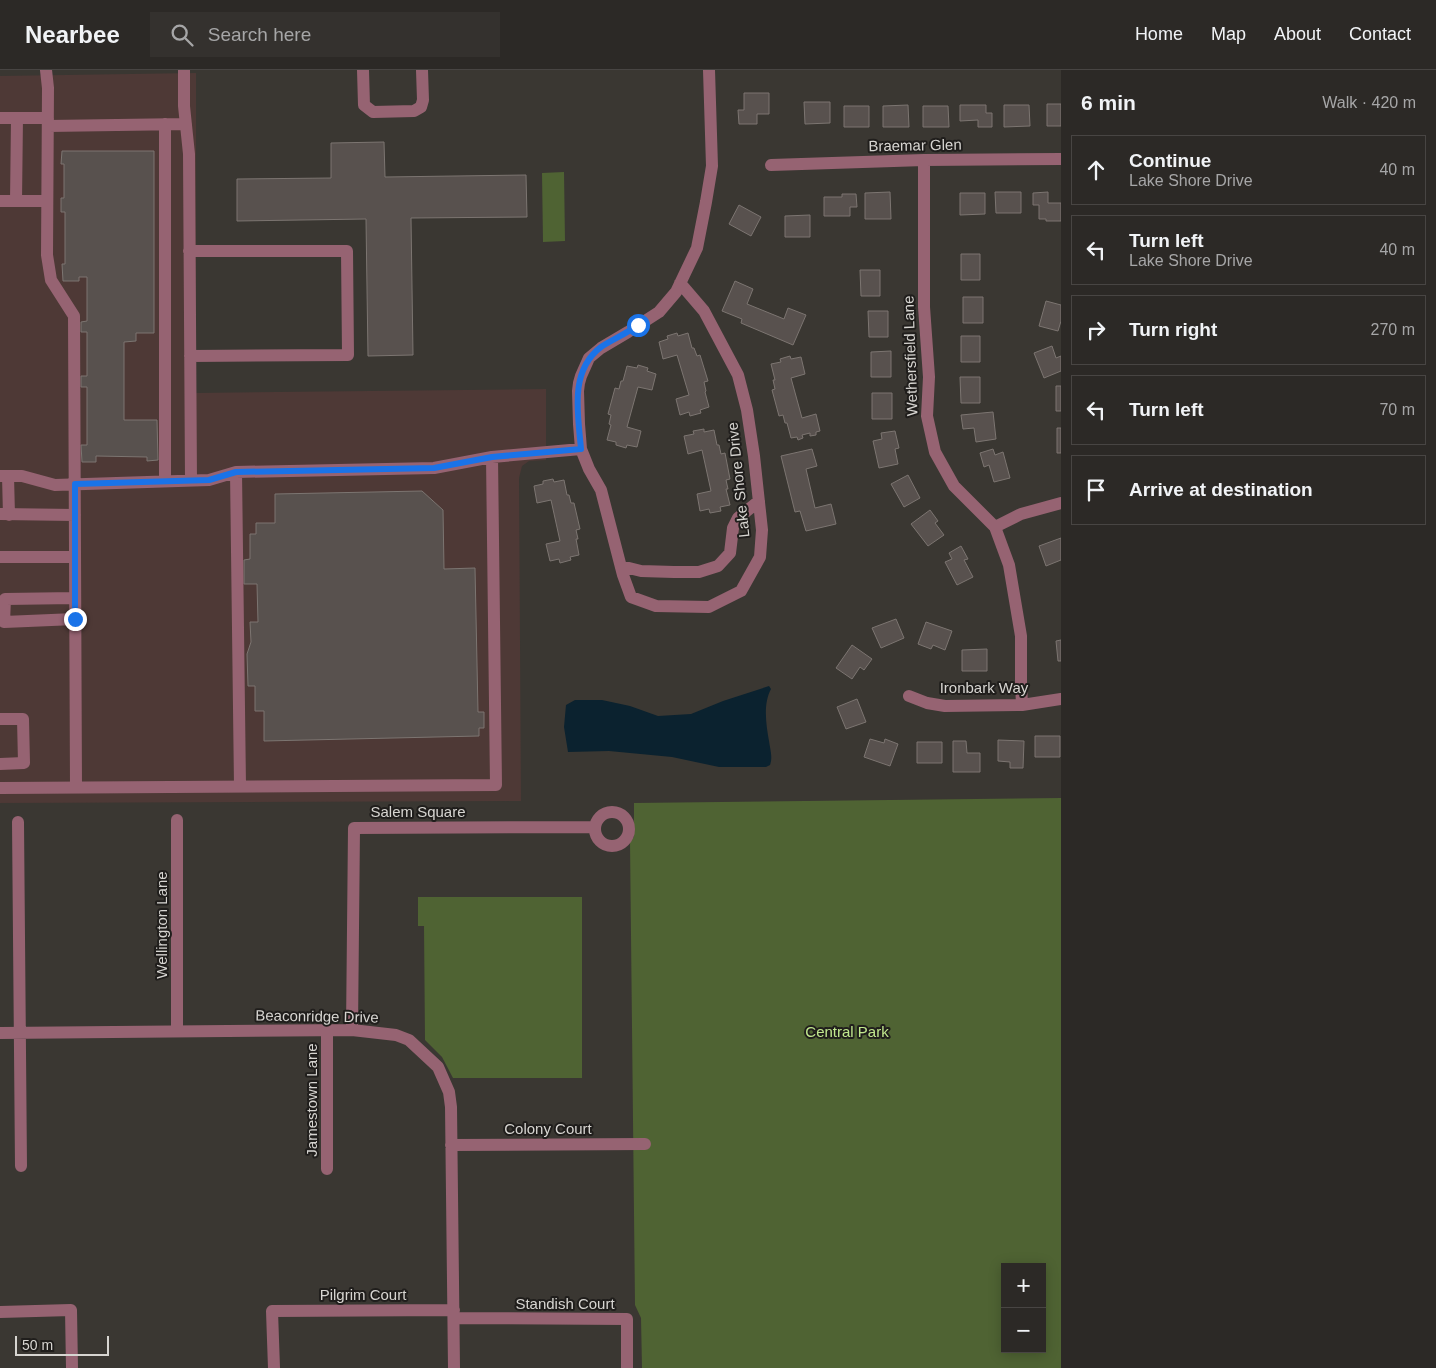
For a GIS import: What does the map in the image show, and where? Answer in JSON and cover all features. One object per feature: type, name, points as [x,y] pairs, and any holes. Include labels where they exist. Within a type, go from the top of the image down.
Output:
[{"type":"street","points":[[46,70],[48,88],[47,255],[52,280],[74,316],[76,788]]},
{"type":"street","points":[[184,70],[184,106],[189,154],[191,481]]},
{"type":"street","points":[[364,70],[364,105],[373,112],[414,111],[421,107],[423,100],[422,70]]},
{"type":"street","name":"Lake Shore Drive","points":[[680,283],[704,311],[738,375],[747,410],[762,530],[760,557],[741,591],[709,607],[656,606],[631,597],[601,490],[589,469],[581,449],[578,391],[581,376],[590,358],[600,348],[659,312],[676,292],[680,283],[697,248],[712,166],[709,70]]},
{"type":"street","points":[[0,118],[48,122],[186,124]]},
{"type":"street","points":[[16,118],[16,201]]},
{"type":"street","points":[[165,124],[165,481]]},
{"type":"street","name":"Braemar Glen","points":[[771,165],[924,160],[1061,159]]},
{"type":"street","name":"Wethersfield Lane","points":[[924,160],[924,307],[929,377],[926,416],[935,452],[954,486],[995,527],[1009,565],[1021,636],[1022,705]]},
{"type":"street","points":[[0,201],[47,201]]},
{"type":"street","points":[[190,252],[347,251],[348,317],[348,355],[190,356]]},
{"type":"street","points":[[75,515],[5,514],[4,476],[22,476],[55,485],[191,481],[209,480],[236,472],[434,468],[492,457],[581,449]]},
{"type":"street","points":[[0,788],[496,785],[492,457]]},
{"type":"street","points":[[236,472],[240,786]]},
{"type":"street","points":[[621,566],[641,571],[674,572],[699,572],[718,566],[730,554],[733,528],[738,518],[759,501]]},
{"type":"street","points":[[995,527],[1021,514],[1061,503]]},
{"type":"street","points":[[0,557],[75,557]]},
{"type":"street","points":[[75,598],[5,599],[4,622],[75,619]]},
{"type":"street","name":"Ironbark Way","points":[[909,696],[927,703],[945,706],[1022,705],[1061,699]]},
{"type":"street","points":[[0,719],[23,719],[24,763],[0,764]]},
{"type":"street","name":"Wellington Lane","points":[[177,820],[177,1031]]},
{"type":"street","points":[[18,822],[21,1166]]},
{"type":"street","name":"Salem Square","points":[[352,1030],[354,828],[594,827]]},
{"type":"street","name":"Jamestown Lane","points":[[327,1030],[327,1169]]},
{"type":"street","name":"Beaconridge Drive","points":[[0,1033],[352,1030],[396,1035],[409,1040],[436,1064],[449,1092],[451,1107],[454,1368]]},
{"type":"street","name":"Colony Court","points":[[451,1145],[645,1144]]},
{"type":"street","points":[[0,1312],[71,1310],[72,1368]]},
{"type":"street","name":"Pilgrim Court","points":[[274,1368],[272,1311],[454,1314]]},
{"type":"street","name":"Standish Court","points":[[454,1314],[627,1319],[627,1368]]},
{"type":"shaded area","points":[[196,73],[196,393],[546,389],[546,460],[529,461],[522,466],[519,478],[521,801],[0,803],[0,76]]},
{"type":"green space","points":[[564,172],[565,241],[543,242],[542,173]]},
{"type":"green space","name":"Central Park","points":[[1061,798],[1061,1368],[642,1368],[641,1318],[635,1305],[630,842],[634,837],[634,803]]},
{"type":"green space","points":[[418,897],[582,897],[582,1078],[453,1078],[442,1057],[425,1040],[424,926],[418,926]]},
{"type":"water","points":[[769,686],[771,689],[768,695],[766,714],[771,759],[770,765],[766,767],[719,767],[672,757],[609,751],[568,752],[564,727],[566,705],[575,700],[602,700],[630,706],[658,716],[691,714]]},
{"type":"building","points":[[744,93],[769,93],[769,114],[757,114],[757,124],[739,124],[738,110],[744,110]]},
{"type":"building","points":[[804,102],[830,102],[830,123],[805,124]]},
{"type":"building","points":[[1047,104],[1061,104],[1061,126],[1047,126]]},
{"type":"building","points":[[908,105],[909,127],[883,127],[883,106]]},
{"type":"building","points":[[960,105],[986,105],[986,113],[992,113],[992,127],[978,127],[978,120],[960,121]]},
{"type":"building","points":[[1004,105],[1029,105],[1030,126],[1004,127]]},
{"type":"building","points":[[844,106],[869,106],[869,127],[844,127]]},
{"type":"building","points":[[923,106],[948,106],[949,127],[923,127]]},
{"type":"building","points":[[384,142],[385,177],[526,175],[527,217],[411,218],[413,355],[368,356],[366,219],[237,221],[237,179],[331,178],[331,143]]},
{"type":"building","points":[[62,151],[154,151],[154,333],[136,333],[136,341],[124,342],[124,420],[157,420],[158,460],[147,461],[147,457],[96,456],[96,462],[82,462],[81,445],[87,445],[87,387],[81,387],[81,376],[87,376],[87,332],[81,332],[81,322],[87,321],[87,277],[79,277],[79,281],[63,281],[62,264],[65,264],[65,212],[61,212],[61,198],[64,198],[64,164],[61,164]]},
{"type":"building","points":[[890,192],[891,219],[865,219],[865,193]]},
{"type":"building","points":[[995,192],[1021,192],[1021,213],[996,213]]},
{"type":"building","points":[[1048,192],[1048,203],[1061,203],[1061,221],[1039,219],[1039,205],[1033,205],[1033,193]]},
{"type":"building","points":[[960,193],[985,193],[985,214],[960,215]]},
{"type":"building","points":[[842,194],[856,194],[857,207],[850,207],[850,216],[824,216],[824,197],[842,197]]},
{"type":"building","points":[[739,205],[761,217],[751,236],[729,224]]},
{"type":"building","points":[[810,215],[810,237],[785,237],[785,216]]},
{"type":"building","points":[[961,254],[980,254],[980,280],[961,280]]},
{"type":"building","points":[[860,270],[880,270],[880,296],[861,296]]},
{"type":"building","points":[[735,281],[753,289],[747,304],[784,319],[788,308],[806,315],[793,345],[741,323],[742,319],[722,311]]},
{"type":"building","points":[[963,297],[983,297],[983,323],[963,323]]},
{"type":"building","points":[[1046,301],[1061,305],[1061,321],[1058,331],[1039,326]]},
{"type":"building","points":[[868,311],[888,311],[888,337],[869,337]]},
{"type":"building","points":[[677,333],[678,336],[688,333],[692,348],[694,348],[697,356],[700,355],[708,381],[704,382],[709,407],[700,410],[701,413],[690,416],[689,412],[680,415],[676,399],[689,395],[677,355],[663,359],[659,342],[668,339],[667,336]]},
{"type":"building","points":[[961,336],[980,336],[980,362],[961,362]]},
{"type":"building","points":[[1052,346],[1056,358],[1061,356],[1061,371],[1044,378],[1034,353]]},
{"type":"building","points":[[891,351],[891,377],[871,377],[871,352]]},
{"type":"building","points":[[790,356],[791,359],[801,357],[805,374],[791,378],[802,418],[816,414],[820,431],[816,432],[816,435],[810,436],[810,433],[802,435],[803,438],[798,440],[797,437],[791,438],[783,415],[779,416],[772,390],[775,389],[773,380],[775,380],[771,364],[781,362],[780,359]]},
{"type":"building","points":[[638,365],[648,368],[647,371],[656,374],[652,390],[638,387],[627,427],[641,431],[637,447],[627,445],[626,448],[616,445],[616,442],[607,440],[611,425],[609,424],[611,415],[608,414],[615,388],[619,389],[627,366],[637,368]]},
{"type":"building","points":[[960,377],[980,377],[980,403],[961,403]]},
{"type":"building","points":[[1056,386],[1061,386],[1061,411],[1056,411]]},
{"type":"building","points":[[872,393],[892,393],[892,419],[872,419]]},
{"type":"building","points":[[993,412],[996,439],[976,442],[974,428],[963,429],[961,415]]},
{"type":"building","points":[[1057,428],[1061,428],[1061,453],[1057,453]]},
{"type":"building","points":[[704,429],[704,432],[714,430],[721,454],[725,453],[730,479],[726,480],[728,489],[726,489],[730,505],[720,507],[721,511],[710,513],[709,509],[700,511],[697,494],[711,491],[702,450],[688,454],[684,436],[694,434],[693,431]]},
{"type":"building","points":[[895,431],[899,448],[895,449],[898,464],[879,468],[873,441],[882,439],[881,433]]},
{"type":"building","points":[[812,449],[817,466],[806,469],[815,508],[831,504],[836,524],[806,531],[800,511],[795,512],[781,456]]},
{"type":"building","points":[[993,449],[995,455],[1003,452],[1010,478],[994,482],[989,465],[984,467],[980,453]]},
{"type":"building","points":[[908,475],[920,498],[904,507],[891,484]]},
{"type":"building","points":[[553,479],[554,482],[564,480],[567,495],[569,495],[571,503],[574,503],[580,529],[576,530],[579,555],[570,557],[571,560],[560,563],[559,559],[550,561],[546,544],[560,541],[551,500],[537,503],[534,486],[543,484],[543,481]]},
{"type":"building","points":[[422,491],[443,510],[444,569],[475,568],[478,712],[484,712],[484,728],[479,728],[479,736],[264,741],[264,711],[255,711],[255,686],[248,686],[247,654],[251,642],[250,622],[258,622],[257,584],[244,584],[244,560],[250,559],[250,534],[256,534],[256,523],[275,523],[275,494]]},
{"type":"building","points":[[930,510],[938,521],[935,523],[944,535],[928,546],[911,524]]},
{"type":"building","points":[[1061,538],[1061,560],[1046,566],[1039,546]]},
{"type":"building","points":[[961,546],[968,559],[964,560],[973,577],[957,585],[945,562],[952,559],[949,553]]},
{"type":"building","points":[[896,619],[904,638],[881,648],[872,628]]},
{"type":"building","points":[[926,622],[952,631],[945,650],[933,645],[931,649],[918,644]]},
{"type":"building","points":[[1061,640],[1061,661],[1058,661],[1056,641]]},
{"type":"building","points":[[852,645],[872,659],[864,670],[860,667],[852,679],[836,668]]},
{"type":"building","points":[[987,649],[987,671],[962,671],[962,650]]},
{"type":"building","points":[[857,699],[866,722],[846,729],[837,707]]},
{"type":"building","points":[[1035,736],[1060,736],[1060,757],[1035,757]]},
{"type":"building","points":[[870,739],[884,743],[885,739],[898,744],[890,766],[864,757]]},
{"type":"building","points":[[998,740],[1024,741],[1023,768],[1010,768],[1010,762],[998,761]]},
{"type":"building","points":[[953,741],[966,741],[967,753],[980,753],[980,772],[953,772]]},
{"type":"building","points":[[917,742],[942,742],[942,763],[917,763]]},
{"type":"route","points":[[75,619],[75,484],[209,480],[236,472],[434,468],[492,457],[581,449],[578,391],[585,366],[600,348],[638,325]]}]
